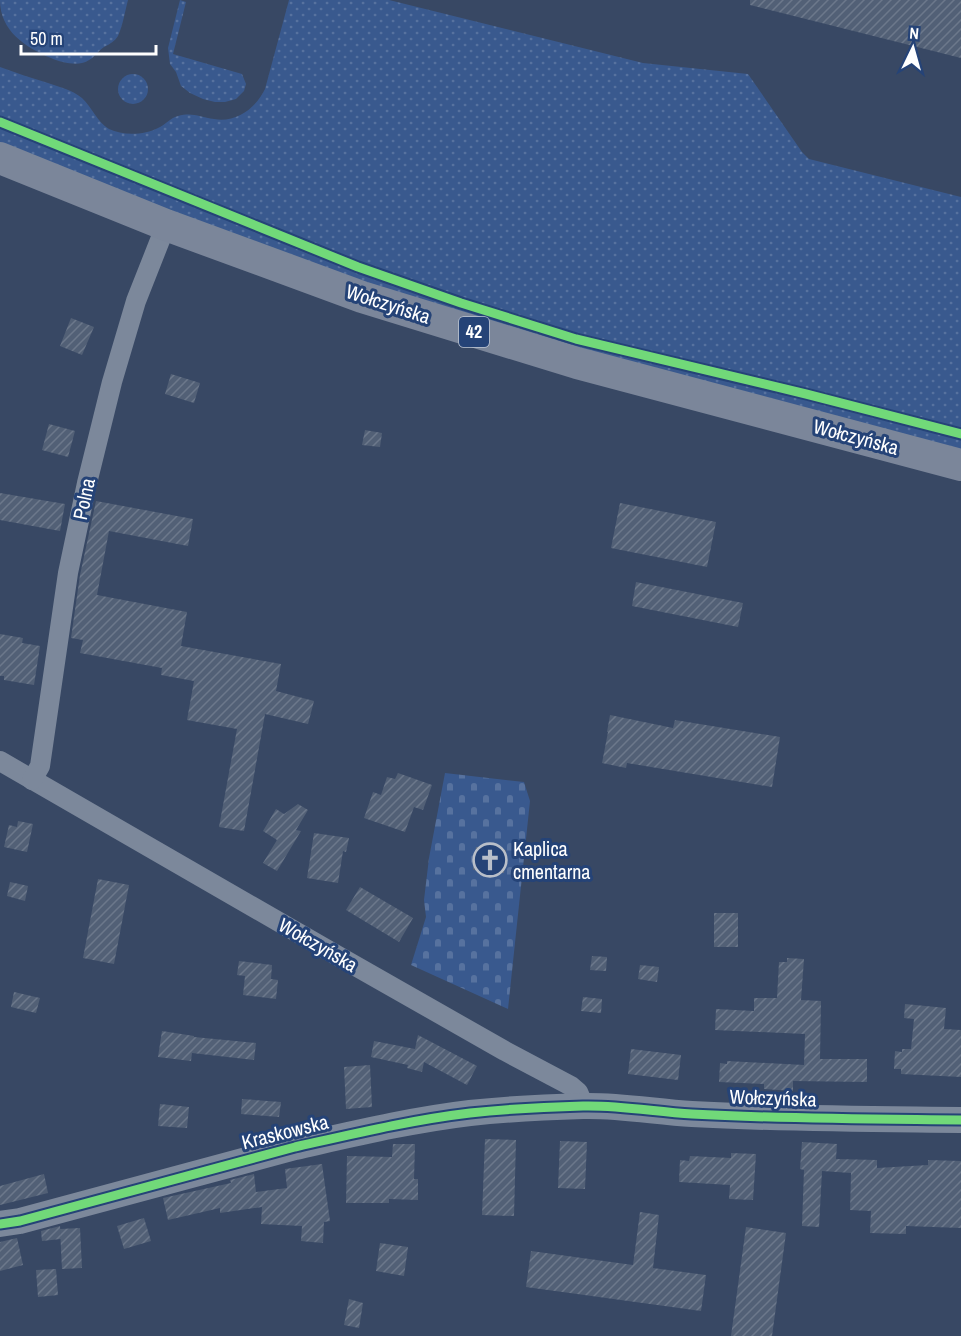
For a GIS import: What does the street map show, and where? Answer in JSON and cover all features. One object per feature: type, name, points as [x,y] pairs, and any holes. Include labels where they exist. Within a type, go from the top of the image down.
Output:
[{"type":"main road","name":"Wołczyńska","points":[[0,158],[166,225],[362,297],[577,363],[961,465]]},
{"type":"street","name":"Polna","points":[[32,780],[40,766],[68,573],[87,483],[112,382],[136,302],[166,225]]},
{"type":"street","name":"Wołczyńska","points":[[0,761],[505,1052],[572,1086],[578,1092],[584,1106],[627,1107],[690,1114],[961,1120]]},
{"type":"street","name":"Kraskowska","points":[[0,1224],[20,1221],[341,1136],[471,1113],[584,1106]]},
{"type":"green space","points":[[0,0],[128,0],[117,38],[89,60],[75,64],[58,61],[23,43],[4,21]]},
{"type":"green space","points":[[180,0],[186,2],[173,54],[242,74],[246,84],[244,91],[236,99],[215,102],[190,93],[181,86],[170,64],[168,48]]},
{"type":"green space","points":[[289,0],[389,0],[643,63],[748,74],[809,159],[961,197],[961,453],[577,353],[295,264],[0,143],[0,67],[74,93],[86,102],[105,126],[121,133],[147,132],[183,115],[222,120],[244,113],[251,108],[265,89]]},
{"type":"green space","points":[[133,74],[143,79],[148,89],[143,99],[133,104],[123,99],[118,89],[123,79]]},
{"type":"green space","points":[[445,773],[524,782],[530,801],[508,1009],[411,965],[426,917],[424,900],[429,858]]},
{"type":"building","points":[[750,0],[961,0],[961,58],[750,5]]},
{"type":"building","points":[[71,318],[94,327],[82,355],[60,346]]},
{"type":"building","points":[[171,374],[200,383],[194,403],[165,394]]},
{"type":"building","points":[[49,424],[75,431],[68,457],[42,450]]},
{"type":"building","points":[[365,430],[382,433],[380,447],[362,445]]},
{"type":"building","points":[[0,493],[65,504],[60,531],[0,520]]},
{"type":"building","points":[[96,501],[193,519],[188,546],[109,531],[97,595],[187,612],[181,646],[281,664],[276,691],[314,701],[308,724],[265,714],[244,831],[219,827],[237,729],[187,720],[194,681],[161,675],[162,668],[80,653],[83,640],[71,638],[80,575]]},
{"type":"building","points":[[620,503],[716,522],[707,567],[611,548]]},
{"type":"building","points":[[636,582],[743,603],[738,627],[632,606]]},
{"type":"building","points":[[0,634],[23,638],[22,643],[40,646],[34,685],[4,680],[4,676],[0,676]]},
{"type":"building","points":[[610,715],[673,728],[675,720],[780,737],[772,787],[627,763],[626,768],[602,763]]},
{"type":"building","points":[[398,773],[432,785],[423,810],[414,807],[405,832],[364,818],[373,792],[381,795],[387,777],[395,779]]},
{"type":"building","points":[[298,804],[308,810],[296,830],[301,831],[277,871],[263,863],[277,840],[263,831],[276,809],[284,814]]},
{"type":"building","points":[[18,821],[33,824],[27,852],[4,847],[9,825],[17,827]]},
{"type":"building","points":[[314,833],[349,838],[346,852],[343,851],[338,883],[307,878]]},
{"type":"building","name":"Kaplica cmentarna","points":[[476,847],[506,850],[504,873],[473,870]]},
{"type":"building","points":[[98,879],[129,885],[114,964],[83,958]]},
{"type":"building","points":[[10,882],[28,886],[25,901],[7,896]]},
{"type":"building","points":[[360,887],[413,918],[399,942],[346,910]]},
{"type":"building","points":[[714,913],[738,913],[738,947],[714,947]]},
{"type":"building","points":[[592,956],[607,957],[606,971],[590,970]]},
{"type":"building","points":[[787,958],[804,959],[801,1000],[821,1001],[820,1059],[867,1059],[867,1082],[793,1081],[793,1091],[764,1089],[764,1084],[719,1082],[720,1063],[727,1064],[727,1061],[804,1065],[805,1034],[715,1030],[716,1009],[754,1011],[754,998],[777,998],[779,962],[787,962]]},
{"type":"building","points":[[239,961],[272,965],[271,979],[278,980],[276,999],[243,995],[245,976],[237,975]]},
{"type":"building","points":[[640,965],[659,967],[657,982],[638,979]]},
{"type":"building","points":[[14,992],[40,998],[36,1013],[11,1007]]},
{"type":"building","points":[[583,997],[602,999],[601,1013],[581,1011]]},
{"type":"building","points":[[905,1004],[946,1008],[944,1029],[961,1030],[961,1077],[901,1074],[901,1069],[894,1069],[895,1051],[902,1052],[902,1049],[911,1049],[914,1019],[904,1018]]},
{"type":"building","points":[[162,1031],[194,1037],[256,1043],[254,1060],[192,1053],[191,1061],[158,1057]]},
{"type":"building","points":[[418,1035],[477,1066],[467,1085],[424,1062],[422,1072],[407,1068],[408,1065],[371,1057],[374,1041],[415,1049]]},
{"type":"building","points":[[631,1049],[681,1055],[678,1080],[628,1074]]},
{"type":"building","points":[[370,1065],[372,1107],[346,1109],[344,1067]]},
{"type":"building","points":[[242,1099],[281,1102],[279,1117],[241,1114]]},
{"type":"building","points":[[160,1104],[189,1107],[187,1128],[158,1126]]},
{"type":"building","points":[[485,1139],[516,1140],[514,1216],[482,1215]]},
{"type":"building","points":[[560,1141],[587,1142],[585,1189],[558,1188]]},
{"type":"building","points":[[802,1142],[837,1144],[836,1159],[877,1160],[877,1168],[928,1165],[928,1160],[961,1161],[961,1228],[906,1226],[906,1234],[870,1233],[871,1211],[850,1210],[851,1173],[822,1171],[819,1227],[802,1226],[804,1170],[800,1169]]},
{"type":"building","points":[[393,1144],[415,1144],[414,1179],[418,1179],[418,1200],[389,1199],[389,1203],[346,1203],[347,1156],[392,1157]]},
{"type":"building","points":[[731,1153],[756,1154],[753,1200],[729,1199],[730,1185],[679,1182],[680,1160],[689,1161],[690,1156],[731,1158]]},
{"type":"building","points":[[322,1164],[330,1221],[324,1222],[323,1243],[301,1241],[302,1226],[261,1224],[262,1207],[220,1213],[220,1208],[168,1220],[163,1198],[231,1183],[230,1180],[254,1174],[256,1192],[287,1188],[285,1169]]},
{"type":"building","points":[[44,1174],[48,1193],[0,1205],[0,1186]]},
{"type":"building","points":[[640,1212],[659,1215],[653,1268],[706,1275],[701,1311],[526,1287],[531,1251],[633,1265]]},
{"type":"building","points":[[144,1218],[151,1241],[124,1249],[117,1226]]},
{"type":"building","points":[[60,1226],[61,1239],[42,1241],[41,1231]]},
{"type":"building","points":[[746,1227],[786,1233],[772,1336],[731,1336]]},
{"type":"building","points":[[80,1228],[82,1268],[62,1269],[60,1229]]},
{"type":"building","points":[[17,1238],[23,1265],[0,1271],[0,1242]]},
{"type":"building","points":[[380,1243],[408,1247],[404,1276],[376,1271]]},
{"type":"building","points":[[56,1269],[58,1295],[38,1297],[36,1270]]},
{"type":"building","points":[[349,1299],[363,1303],[359,1328],[344,1325]]},
{"type":"cycle path","points":[[0,122],[358,267],[461,303],[576,339],[961,434]]},
{"type":"cycle path","points":[[0,1224],[20,1221],[295,1147],[404,1123],[470,1113],[526,1108],[597,1106],[726,1116],[961,1120]]},
{"type":"place","name":"Kaplica cmentarna","points":[[490,860]]}]
